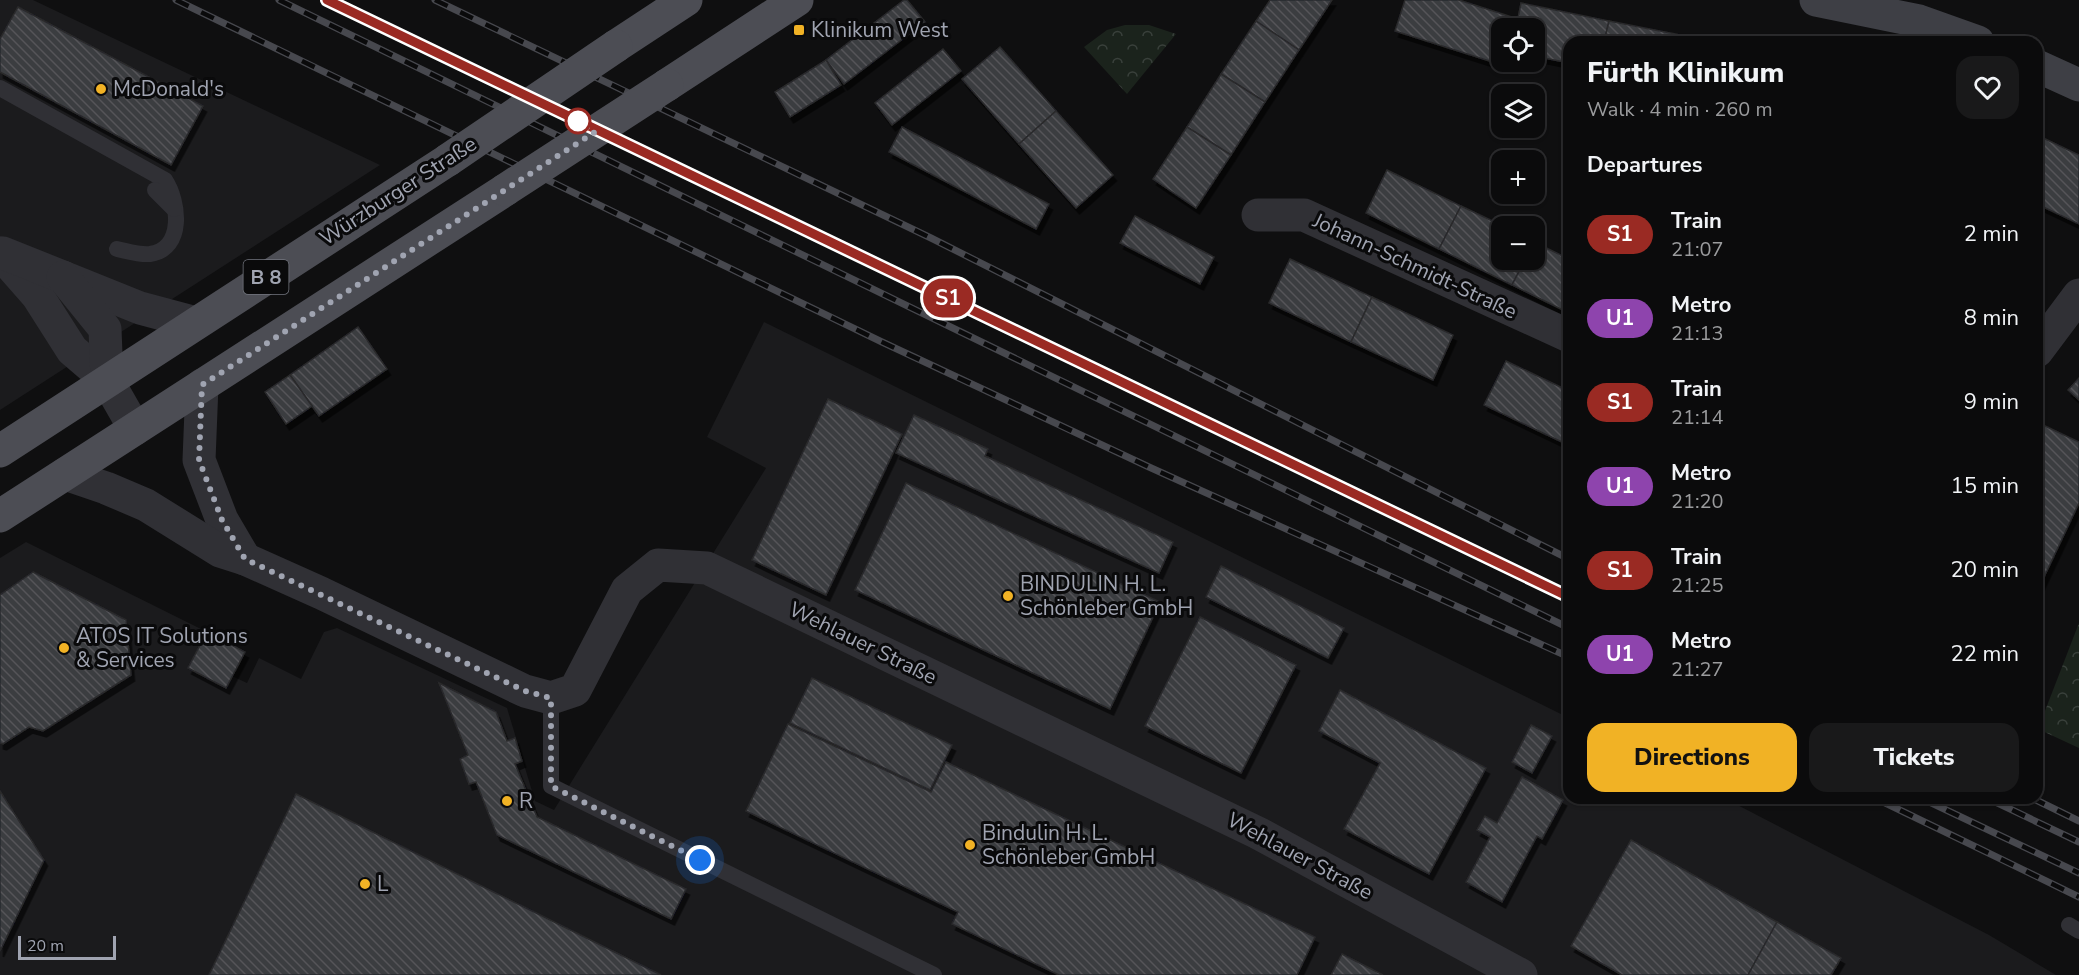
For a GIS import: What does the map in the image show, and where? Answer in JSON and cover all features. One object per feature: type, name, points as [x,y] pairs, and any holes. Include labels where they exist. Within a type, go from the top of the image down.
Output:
[{"type":"main road","name":"Würzburger Straße","points":[[0,451],[447,160],[686,0]]},
{"type":"main road","name":"B 8","points":[[0,516],[797,0]]},
{"type":"street","points":[[1826,1],[1919,21],[1961,36]]},
{"type":"street","points":[[2043,69],[2079,85]]},
{"type":"street","name":"Johann-Schmidt-Straße","points":[[1258,215],[1304,215],[1563,333]]},
{"type":"street","points":[[0,253],[140,308],[196,323]]},
{"type":"street","points":[[0,253],[37,295],[72,350],[107,380],[135,429]]},
{"type":"street","points":[[63,276],[105,329],[107,380]]},
{"type":"street","points":[[2043,343],[2079,295]]},
{"type":"street","points":[[202,385],[199,460],[222,520],[245,559]]},
{"type":"street","points":[[65,474],[146,505],[220,551],[245,559],[525,691],[551,698]]},
{"type":"street","name":"Wehlauer Straße","points":[[551,698],[575,690],[627,590],[658,565],[707,568],[1258,833],[1521,975]]},
{"type":"lane","points":[[0,88],[156,173],[171,189],[176,232],[161,250],[150,254],[117,249]]},
{"type":"lane","points":[[155,189],[175,210]]},
{"type":"lane","points":[[551,698],[551,786],[934,975]]},
{"type":"shaded area","points":[[0,0],[33,0],[380,165],[0,410]]},
{"type":"shaded area","points":[[764,322],[1563,715],[1563,804],[1736,804],[1989,935],[2056,975],[0,975],[0,558],[26,542],[207,632],[232,676],[247,683],[259,658],[301,679],[324,632],[337,628],[507,708],[535,801],[554,810],[766,468],[707,437]]},
{"type":"green space","points":[[1125,25],[1149,25],[1176,34],[1127,94],[1084,47],[1107,30]]},
{"type":"green space","points":[[2079,623],[2079,748],[2043,731],[2043,716]]},
{"type":"building","points":[[907,0],[925,22],[844,84],[826,60]]},
{"type":"building","points":[[1270,0],[1332,0],[1299,50],[1256,21]]},
{"type":"building","points":[[1405,0],[1459,0],[1515,18],[1491,18],[1491,62],[1395,31]]},
{"type":"building","points":[[1521,3],[1609,21],[1605,36],[1563,36],[1563,62],[1545,58],[1545,18],[1518,18]]},
{"type":"building","name":"McDonald's","points":[[18,7],[203,106],[171,165],[0,72],[0,39]]},
{"type":"building","points":[[1256,21],[1299,50],[1265,102],[1221,74]]},
{"type":"building","points":[[1609,21],[1686,36],[1605,36]]},
{"type":"building","points":[[1000,47],[1056,111],[1019,144],[962,79]]},
{"type":"building","points":[[943,49],[961,71],[892,125],[875,103]]},
{"type":"building","points":[[826,60],[841,85],[790,117],[775,92]]},
{"type":"building","points":[[1221,74],[1265,102],[1231,155],[1187,127]]},
{"type":"building","points":[[1056,111],[1113,175],[1076,208],[1019,144]]},
{"type":"building","points":[[902,127],[1049,204],[1036,229],[889,152]]},
{"type":"building","points":[[1187,127],[1231,155],[1196,208],[1153,179]]},
{"type":"building","points":[[2043,138],[2079,155],[2079,224],[2043,207]]},
{"type":"building","points":[[1387,170],[1461,206],[1439,249],[1366,213]]},
{"type":"building","points":[[1461,206],[1491,220],[1491,270],[1520,270],[1512,285],[1439,249]]},
{"type":"building","points":[[1135,216],[1214,257],[1200,284],[1120,243]]},
{"type":"building","points":[[1545,247],[1563,256],[1563,310],[1512,285],[1520,270],[1545,270]]},
{"type":"building","points":[[1290,259],[1372,297],[1351,342],[1269,303]]},
{"type":"building","points":[[1372,297],[1453,335],[1433,380],[1351,342]]},
{"type":"building","points":[[358,327],[387,369],[319,416],[290,375]]},
{"type":"building","points":[[1506,361],[1563,388],[1563,443],[1484,405]]},
{"type":"building","points":[[290,375],[312,406],[286,424],[265,392]]},
{"type":"building","points":[[2079,378],[2079,400],[2068,390]]},
{"type":"building","points":[[828,399],[902,434],[826,595],[752,560]]},
{"type":"building","points":[[914,415],[988,449],[985,456],[1173,542],[1159,573],[896,453]]},
{"type":"building","points":[[2043,425],[2079,442],[2079,503],[2043,579]]},
{"type":"building","name":"BINDULIN H. L. Schönleber GmbH","points":[[906,483],[1160,602],[1110,709],[855,590]]},
{"type":"building","points":[[1221,566],[1344,628],[1328,658],[1206,597]]},
{"type":"building","name":"ATOS IT Solutions & Services","points":[[33,572],[126,620],[131,675],[43,731],[29,727],[3,744],[0,743],[0,595]]},
{"type":"building","points":[[1200,617],[1296,665],[1241,773],[1145,726]]},
{"type":"building","points":[[207,632],[245,652],[226,688],[188,668]]},
{"type":"building","points":[[812,678],[952,745],[930,790],[790,723]]},
{"type":"building","name":"R","points":[[439,683],[496,712],[507,741],[515,738],[522,761],[515,764],[537,817],[686,889],[671,919],[497,835],[476,782],[469,784],[460,759],[468,755]]},
{"type":"building","points":[[1340,690],[1486,768],[1429,874],[1344,829],[1380,763],[1319,731]]},
{"type":"building","name":"Bindulin H. L. Schönleber GmbH","points":[[788,724],[931,792],[946,762],[1315,937],[1297,975],[1059,975],[952,924],[958,912],[746,811]]},
{"type":"building","points":[[1531,725],[1552,736],[1532,773],[1512,762]]},
{"type":"building","points":[[1522,777],[1563,800],[1542,839],[1537,836],[1502,902],[1466,882],[1490,837],[1477,830],[1485,816],[1497,823]]},
{"type":"building","points":[[0,791],[44,860],[0,951]]},
{"type":"building","name":"L","points":[[296,794],[661,975],[209,975]]},
{"type":"building","points":[[1631,840],[1777,922],[1748,975],[1622,975],[1571,946]]},
{"type":"building","points":[[1777,922],[1841,958],[1831,975],[1748,975]]},
{"type":"building","points":[[1342,954],[1383,975],[1331,975]]},
{"type":"railway","points":[[176,0],[882,342],[1149,467],[1563,654]]},
{"type":"railway","points":[[279,0],[1563,625]]},
{"type":"railway","points":[[327,0],[1563,594]]},
{"type":"railway","points":[[435,0],[931,238],[1563,556]]},
{"type":"railway","points":[[2043,803],[2079,821]]},
{"type":"railway","points":[[1887,804],[2079,897]]},
{"type":"railway","points":[[1934,804],[2079,873]]},
{"type":"railway","points":[[2000,804],[2079,842]]},
{"type":"train","name":"S1","points":[[327,0],[1563,594]]},
{"type":"place","name":"Klinikum West","points":[[799,30]]},
{"type":"place","name":"McDonald's","points":[[101,89]]},
{"type":"place","name":"BINDULIN H. L. Schönleber GmbH","points":[[1008,596]]},
{"type":"place","name":"ATOS IT Solutions & Services","points":[[64,648]]},
{"type":"place","name":"R","points":[[507,801]]},
{"type":"place","name":"Bindulin H. L. Schönleber GmbH","points":[[970,845]]},
{"type":"place","name":"L","points":[[365,884]]},
{"type":"route","points":[[578,121],[595,132],[202,385],[199,460],[222,520],[245,559],[525,691],[551,698],[551,786],[700,860]]}]
